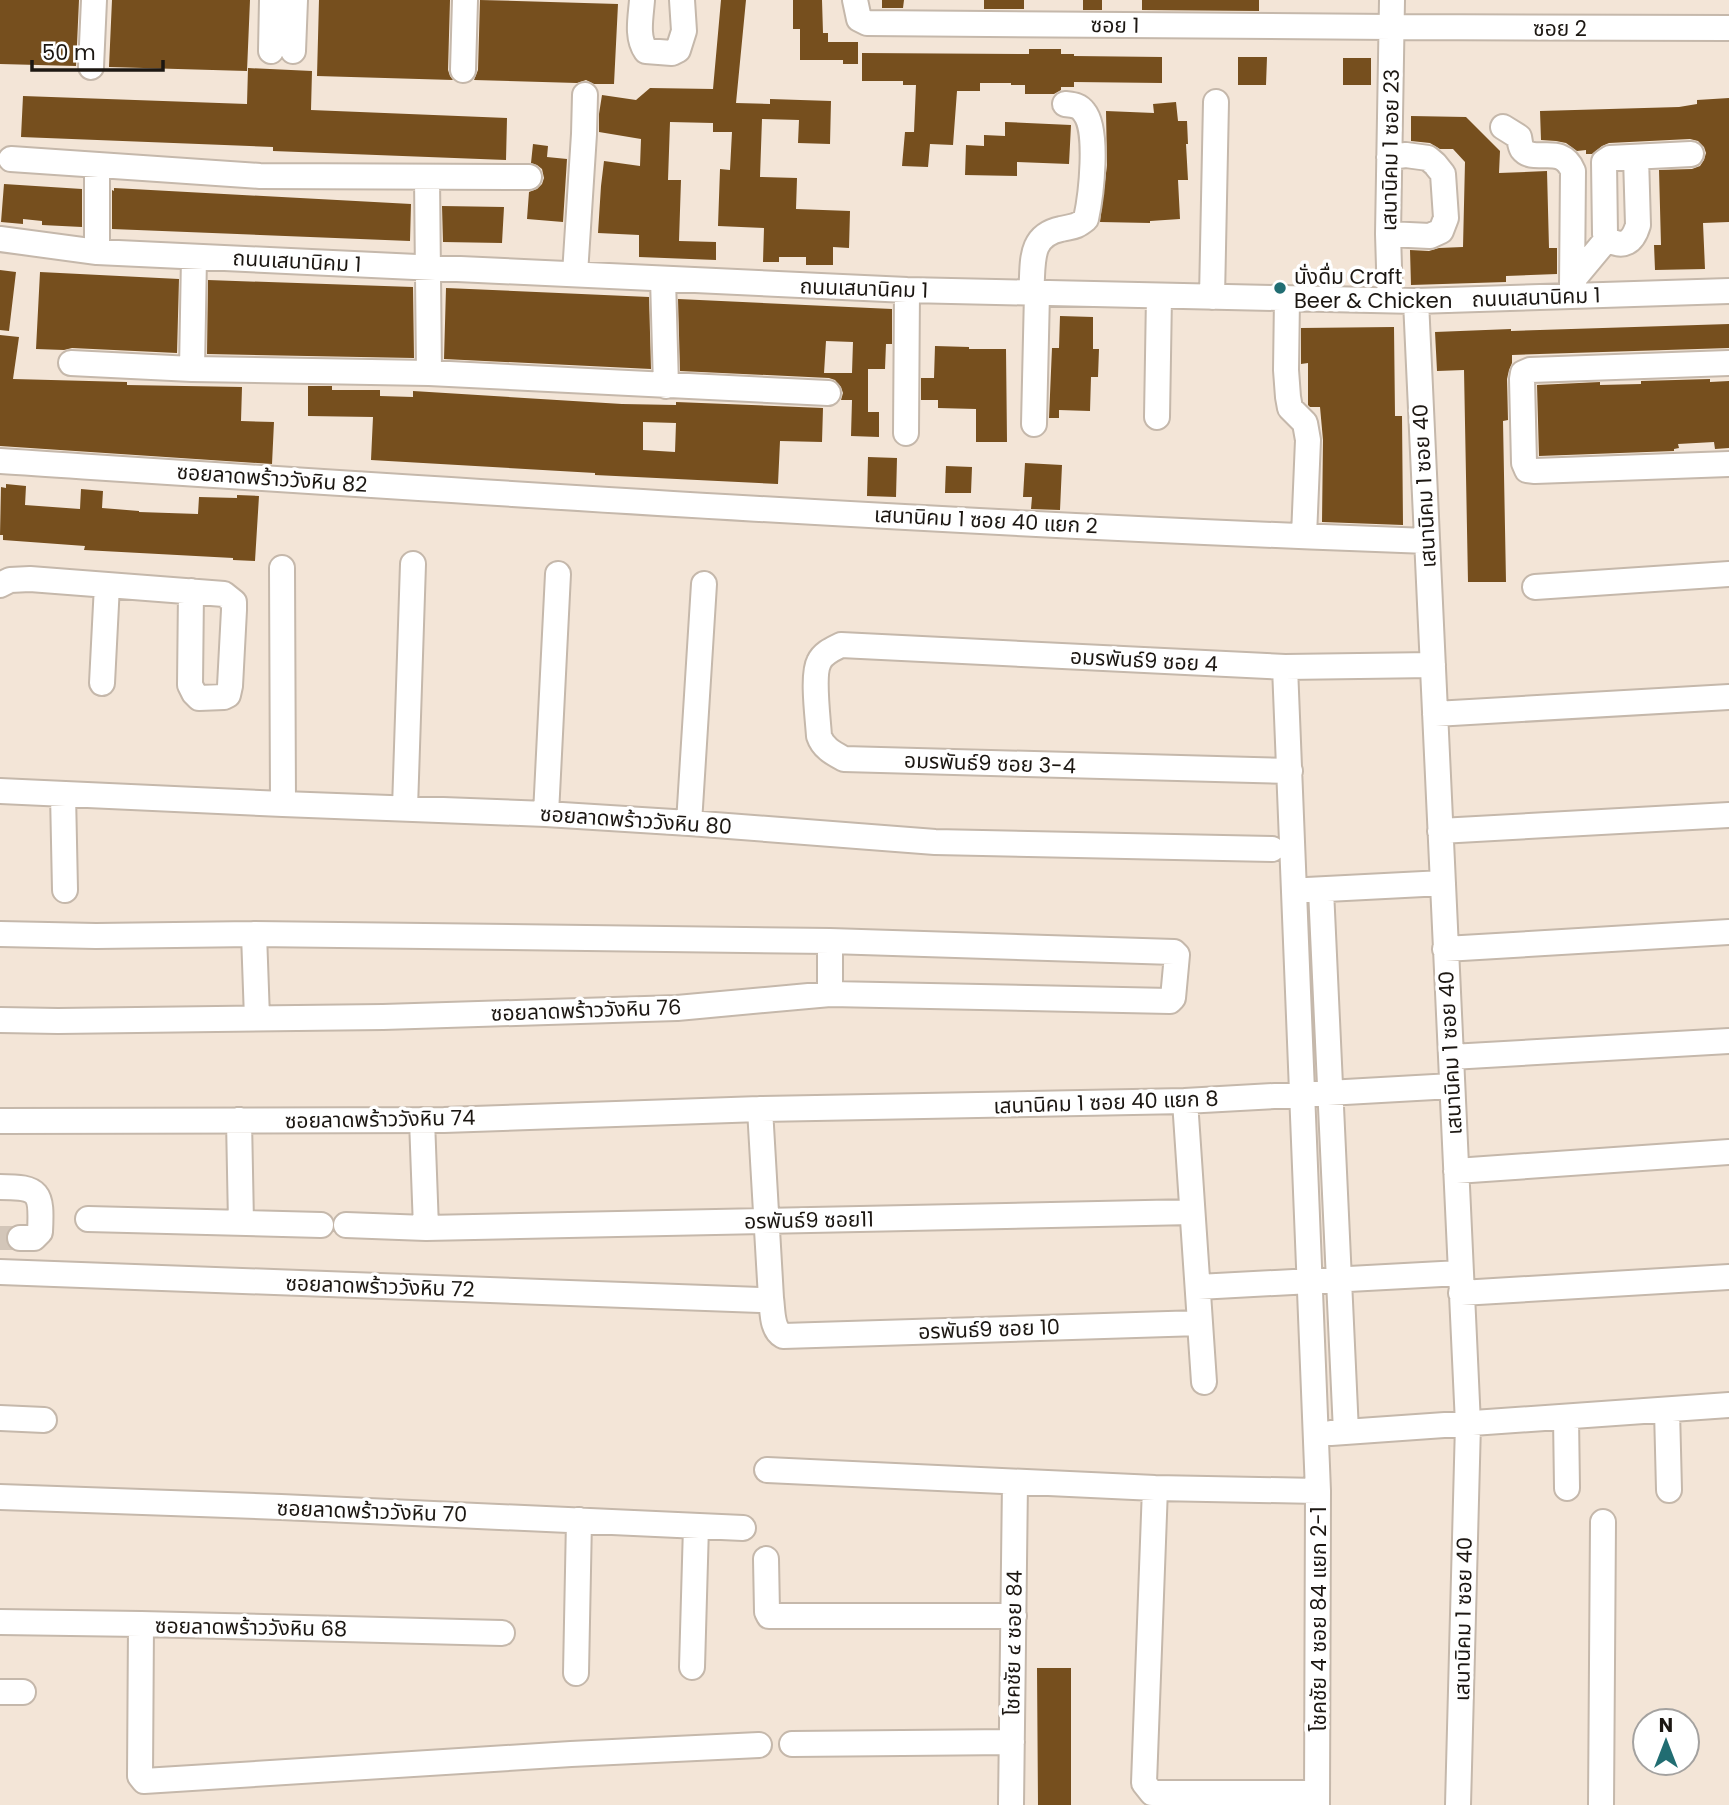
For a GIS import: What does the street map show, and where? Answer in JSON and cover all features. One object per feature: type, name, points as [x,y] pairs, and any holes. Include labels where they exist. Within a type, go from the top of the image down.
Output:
[{"type":"street","points":[[91,67],[94,0]]},
{"type":"street","points":[[272,0],[282,51],[295,0]]},
{"type":"street","points":[[463,70],[465,0]]},
{"type":"street","points":[[642,0],[642,45],[646,51],[672,53],[678,50],[684,31],[682,0]]},
{"type":"street","name":"ซอย 1","points":[[855,0],[859,19],[867,23],[1392,27]]},
{"type":"street","name":"เสนานิคม 1 ซอย 23","points":[[1390,300],[1388,234],[1392,0]]},
{"type":"street","name":"ซอย 2","points":[[1392,27],[1729,28]]},
{"type":"street","points":[[575,274],[585,95]]},
{"type":"street","points":[[1212,296],[1216,102]]},
{"type":"street","points":[[1034,424],[1035,245],[1045,235],[1060,229],[1075,228],[1086,219],[1090,201],[1093,134],[1086,114],[1077,105],[1065,104]]},
{"type":"street","points":[[1503,127],[1519,137],[1522,149],[1529,154],[1559,156],[1569,163],[1573,172],[1572,288]]},
{"type":"street","points":[[1636,158],[1638,225],[1632,239],[1614,243],[1607,239],[1605,234],[1604,162],[1610,158],[1691,154]]},
{"type":"street","points":[[1388,234],[1430,236],[1441,231],[1446,218],[1443,174],[1435,164],[1428,158],[1406,155],[1389,157]]},
{"type":"street","points":[[11,159],[260,176],[529,177]]},
{"type":"street","points":[[97,165],[97,252]]},
{"type":"street","points":[[427,177],[429,373]]},
{"type":"street","name":"ถนนเสนานิคม 1","points":[[0,239],[97,252],[907,290],[1416,301],[1572,288],[1729,291]]},
{"type":"street","points":[[1572,288],[1607,239]]},
{"type":"street","points":[[192,369],[194,257]]},
{"type":"street","points":[[663,279],[666,386]]},
{"type":"street","points":[[906,433],[907,290]]},
{"type":"street","points":[[1157,417],[1159,296]]},
{"type":"street","points":[[1287,298],[1288,397],[1290,408],[1305,423],[1308,440],[1304,536]]},
{"type":"street","name":"เสนานิคม 1 ซอย 40","points":[[1416,301],[1468,1424],[1458,1805]]},
{"type":"street","points":[[71,363],[192,369],[429,373],[828,393]]},
{"type":"street","points":[[1729,363],[1530,370],[1523,373],[1522,379],[1524,463],[1527,470],[1729,464]]},
{"type":"street","name":"ซอยลาดพร้าววังหิน 82","points":[[0,461],[545,496]]},
{"type":"street","name":"เสนานิคม 1 ซอย 40 แยก 2","points":[[545,496],[696,506],[1427,541]]},
{"type":"street","points":[[405,808],[413,564]]},
{"type":"street","points":[[282,568],[283,804]]},
{"type":"street","points":[[546,814],[558,574]]},
{"type":"street","points":[[1535,587],[1729,574]]},
{"type":"street","points":[[0,585],[10,580],[30,579],[191,591]]},
{"type":"street","points":[[689,823],[704,584]]},
{"type":"street","points":[[102,683],[107,585]]},
{"type":"street","name":"อมรพันธ์9 ซอย 3-4","points":[[855,646],[841,645],[829,651],[819,660],[816,672],[821,744],[844,759],[1290,771]]},
{"type":"street","name":"อมรพันธ์9 ซอย 4","points":[[855,646],[1285,667],[1433,665]]},
{"type":"street","name":"โชคชัย 4 ซอย 84 แยก 2-1","points":[[1285,667],[1318,1491],[1317,1799]]},
{"type":"street","points":[[1435,714],[1729,697]]},
{"type":"street","name":"ซอยลาดพร้าววังหิน 80","points":[[0,791],[546,814],[935,842],[1272,849]]},
{"type":"street","points":[[64,794],[65,890]]},
{"type":"street","points":[[1440,831],[1729,815]]},
{"type":"street","points":[[1294,891],[1443,883]]},
{"type":"street","points":[[1321,890],[1346,1432]]},
{"type":"street","points":[[1445,949],[1729,932]]},
{"type":"street","points":[[0,934],[254,934],[830,941],[830,994]]},
{"type":"street","points":[[254,934],[257,1018]]},
{"type":"street","name":"ซอยลาดพร้าววังหิน 76","points":[[0,1020],[383,1017],[677,1007],[830,994],[1172,1000],[1176,953],[830,941]]},
{"type":"street","points":[[1451,1057],[1729,1041]]},
{"type":"street","name":"เสนานิคม 1 ซอย 40 แยก 8","points":[[760,1109],[1185,1101],[1452,1086]]},
{"type":"street","points":[[1185,1101],[1204,1382]]},
{"type":"street","points":[[760,1109],[768,1221]]},
{"type":"street","name":"ซอยลาดพร้าววังหิน 74","points":[[0,1121],[422,1120],[760,1109]]},
{"type":"street","points":[[239,1120],[241,1223]]},
{"type":"street","points":[[422,1120],[426,1228]]},
{"type":"street","points":[[1456,1171],[1729,1152]]},
{"type":"street","points":[[0,1187],[26,1188],[40,1200],[40,1232],[34,1238],[20,1238]]},
{"type":"street","name":"อรพันธ์9 ซอย11","points":[[346,1225],[426,1228],[1192,1212]]},
{"type":"street","points":[[88,1219],[321,1225]]},
{"type":"street","name":"อรพันธ์9 ซอย 10","points":[[768,1221],[771,1298],[775,1327],[778,1333],[783,1335],[1200,1323]]},
{"type":"street","name":"ซอยลาดพร้าววังหิน 72","points":[[0,1272],[760,1300]]},
{"type":"street","points":[[1198,1287],[1339,1279],[1461,1283],[1729,1277]]},
{"type":"street","points":[[1316,1434],[1729,1405]]},
{"type":"street","points":[[1667,1410],[1669,1490]]},
{"type":"street","points":[[1566,1417],[1567,1488]]},
{"type":"street","points":[[0,1418],[44,1420]]},
{"type":"street","points":[[767,1470],[1155,1488],[1318,1491]]},
{"type":"street","name":"โชคชัย ๔ ซอย 84","points":[[1011,1805],[1015,1482]]},
{"type":"street","points":[[1155,1488],[1144,1783],[1152,1794],[1216,1800],[1317,1799]]},
{"type":"street","name":"ซอยลาดพร้าววังหิน 70","points":[[0,1497],[743,1528]]},
{"type":"street","points":[[576,1672],[579,1520]]},
{"type":"street","points":[[1601,1805],[1603,1522]]},
{"type":"street","points":[[692,1667],[696,1526]]},
{"type":"street","points":[[766,1559],[766,1612],[769,1616],[1014,1616]]},
{"type":"street","name":"ซอยลาดพร้าววังหิน 68","points":[[0,1622],[502,1633]]},
{"type":"street","points":[[141,1624],[140,1776],[144,1781],[759,1745]]},
{"type":"street","points":[[792,1744],[1012,1742]]},
{"type":"building","points":[[0,0],[79,0],[76,66],[0,64]]},
{"type":"building","points":[[112,0],[250,0],[247,71],[109,67]]},
{"type":"building","points":[[319,0],[450,0],[448,70],[453,80],[317,76]]},
{"type":"building","points":[[480,0],[618,4],[614,84],[594,84],[586,80],[577,83],[474,80],[478,70]]},
{"type":"building","points":[[721,0],[746,0],[736,103],[770,104],[770,99],[831,101],[830,144],[798,143],[799,120],[762,119],[760,177],[797,178],[796,209],[850,211],[849,248],[833,247],[833,265],[806,265],[806,257],[779,257],[779,262],[763,262],[764,228],[718,226],[720,169],[730,170],[732,132],[713,132],[713,123],[670,122],[668,180],[681,180],[679,241],[716,242],[716,260],[639,257],[639,235],[598,233],[604,161],[640,166],[641,139],[599,132],[602,95],[636,100],[650,88],[713,89]]},
{"type":"building","points":[[793,0],[822,0],[823,33],[828,33],[828,42],[858,42],[858,64],[843,64],[843,60],[800,60],[800,29],[793,29]]},
{"type":"building","points":[[882,0],[904,0],[903,8],[882,8]]},
{"type":"building","points":[[984,0],[1024,0],[1024,9],[984,9]]},
{"type":"building","points":[[1083,0],[1102,0],[1102,10],[1083,10]]},
{"type":"building","points":[[1142,0],[1259,0],[1259,11],[1142,10]]},
{"type":"building","points":[[1029,49],[1061,49],[1061,54],[1074,56],[1162,57],[1162,83],[1074,82],[1074,87],[1061,87],[1061,90],[1054,94],[1025,94],[1025,85],[980,83],[980,91],[957,91],[953,145],[930,144],[928,167],[902,166],[905,132],[914,132],[916,85],[903,85],[903,81],[862,81],[862,53],[1029,54]]},
{"type":"building","points":[[1238,57],[1267,57],[1266,85],[1238,85]]},
{"type":"building","points":[[1343,58],[1371,58],[1371,85],[1343,85]]},
{"type":"building","points":[[248,68],[312,71],[311,110],[507,118],[506,160],[21,137],[23,96],[247,104]]},
{"type":"building","points":[[1729,98],[1729,222],[1703,223],[1705,269],[1655,270],[1654,245],[1661,245],[1659,170],[1692,169],[1700,166],[1706,153],[1698,141],[1690,139],[1609,143],[1592,154],[1586,154],[1586,150],[1577,151],[1566,143],[1541,140],[1540,111],[1679,107],[1697,104],[1697,100]]},
{"type":"building","points":[[1176,102],[1178,121],[1187,121],[1188,144],[1188,180],[1178,180],[1180,219],[1150,223],[1100,222],[1107,165],[1106,111],[1154,113],[1153,104]]},
{"type":"building","points":[[1411,116],[1466,117],[1500,151],[1499,173],[1547,171],[1549,248],[1557,248],[1557,274],[1506,276],[1506,282],[1411,285],[1410,250],[1463,247],[1465,162],[1453,149],[1440,149],[1430,143],[1411,141]]},
{"type":"building","points":[[1005,122],[1071,125],[1069,164],[1017,162],[1017,176],[965,175],[966,145],[984,146],[984,135],[1005,136]]},
{"type":"building","points":[[533,144],[548,146],[547,157],[567,159],[563,222],[527,219],[529,192],[537,189],[544,178],[542,169],[531,163]]},
{"type":"building","points":[[4,184],[82,189],[82,227],[42,225],[42,221],[23,219],[23,224],[1,222]]},
{"type":"building","points":[[114,188],[411,204],[410,241],[112,229]]},
{"type":"building","points":[[442,206],[504,207],[502,243],[443,242]]},
{"type":"building","points":[[0,270],[16,272],[9,331],[0,330]]},
{"type":"building","points":[[40,272],[179,279],[177,353],[36,349]]},
{"type":"building","points":[[208,280],[413,287],[414,358],[207,354]]},
{"type":"building","points":[[446,288],[649,297],[651,369],[444,359]]},
{"type":"building","points":[[678,299],[892,309],[892,344],[886,344],[885,369],[868,369],[868,412],[879,412],[879,437],[851,436],[852,400],[841,400],[841,387],[829,378],[680,371]],"holes":[[[826,341],[853,342],[852,373],[824,373]]]},
{"type":"building","points":[[1060,316],[1093,317],[1093,349],[1099,349],[1098,377],[1091,377],[1090,411],[1059,410],[1059,418],[1049,418],[1052,348],[1059,348]]},
{"type":"building","points":[[1729,324],[1729,348],[1512,355],[1507,379],[1508,420],[1503,421],[1506,582],[1468,582],[1464,370],[1437,371],[1435,332]]},
{"type":"building","points":[[1394,327],[1395,416],[1402,416],[1403,525],[1322,522],[1323,440],[1320,407],[1308,405],[1308,363],[1301,364],[1301,328]]},
{"type":"building","points":[[0,335],[19,337],[13,379],[242,387],[241,421],[274,422],[272,464],[0,446]]},
{"type":"building","points":[[935,346],[1006,349],[1007,442],[976,442],[976,409],[938,408],[938,400],[921,400],[921,378],[934,378]]},
{"type":"building","points":[[1710,379],[1710,382],[1729,381],[1729,448],[1715,449],[1714,442],[1678,444],[1679,448],[1674,451],[1539,456],[1537,385],[1600,382],[1600,385],[1641,384],[1641,381]]},
{"type":"building","points":[[308,386],[332,386],[332,390],[380,390],[380,396],[413,397],[413,391],[622,404],[676,405],[676,402],[823,408],[822,442],[780,441],[778,484],[371,460],[373,417],[308,416]],"holes":[[[643,422],[676,423],[675,452],[643,450]]]},
{"type":"building","points":[[868,457],[897,458],[896,497],[867,496]]},
{"type":"building","points":[[1025,463],[1062,465],[1060,510],[1031,509],[1032,497],[1023,497]]},
{"type":"building","points":[[946,466],[972,467],[971,493],[945,493]]},
{"type":"building","points":[[6,484],[26,486],[25,505],[80,509],[81,489],[103,491],[102,508],[139,512],[198,514],[199,497],[259,496],[255,561],[84,550],[85,546],[3,540],[3,535],[0,535],[1,487],[6,488]]},
{"type":"building","points":[[1037,1668],[1071,1668],[1071,1805],[1038,1805]]},
{"type":"tunnel","points":[[0,1238],[20,1238]]},
{"type":"place","name":"นั่งดื่ม Craft Beer & Chicken","points":[[1280,288]]}]
